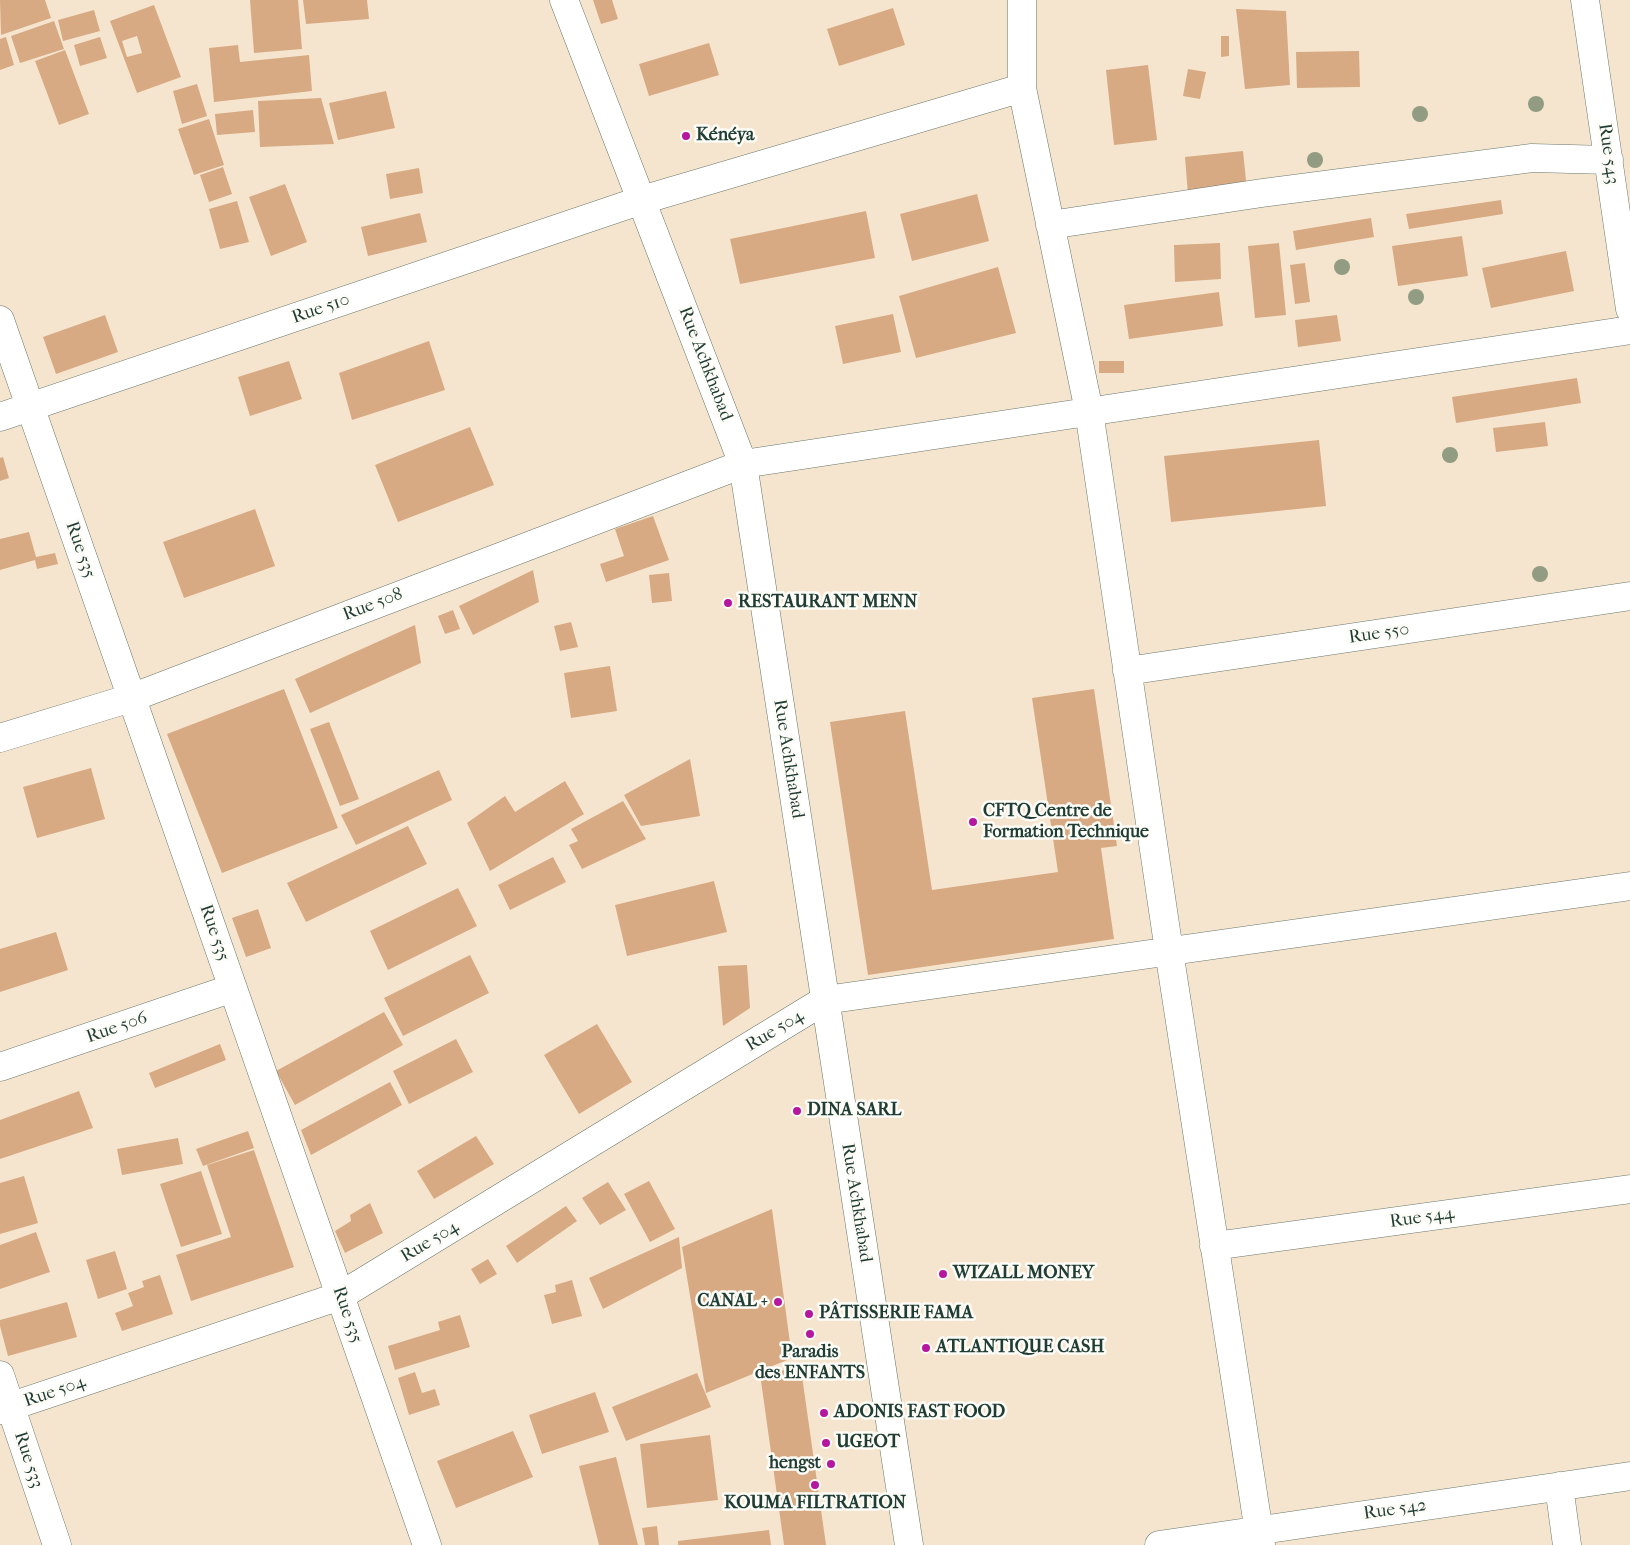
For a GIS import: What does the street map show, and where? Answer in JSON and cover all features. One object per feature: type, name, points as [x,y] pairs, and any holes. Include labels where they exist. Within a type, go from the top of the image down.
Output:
[{"type":"street","name":"Rue Achkhabad","points":[[564,0],[743,464],[909,1545]]},
{"type":"street","points":[[1022,0],[1022,88],[1089,411],[1169,951],[1260,1538]]},
{"type":"street","name":"Rue 543","points":[[1586,0],[1630,308]]},
{"type":"street","name":"Rue 510","points":[[0,418],[642,200],[1022,88]]},
{"type":"street","points":[[1050,225],[1262,193],[1532,158],[1608,160]]},
{"type":"street","name":"Rue 535","points":[[0,320],[427,1545]]},
{"type":"street","name":"Rue 508","points":[[0,738],[131,698],[743,464],[1630,330]]},
{"type":"street","name":"Rue 550","points":[[1128,671],[1630,596]]},
{"type":"street","points":[[825,1000],[1630,886]]},
{"type":"street","name":"Rue 506","points":[[0,1068],[233,988]]},
{"type":"street","name":"Rue 504","points":[[5,1409],[340,1296],[825,1000]]},
{"type":"street","name":"Rue 544","points":[[1214,1246],[1630,1189]]},
{"type":"street","name":"Rue 533","points":[[0,1375],[5,1409],[57,1545]]},
{"type":"street","name":"Rue 542","points":[[1159,1545],[1260,1538],[1559,1486],[1630,1476]]},
{"type":"street","points":[[1559,1486],[1567,1545]]},
{"type":"building","points":[[0,0],[45,0],[51,18],[1,35]]},
{"type":"building","points":[[250,0],[298,0],[302,49],[254,53]]},
{"type":"building","points":[[303,0],[367,0],[369,19],[306,24]]},
{"type":"building","points":[[593,0],[612,0],[618,19],[601,24]]},
{"type":"building","points":[[154,5],[181,77],[137,93],[110,21]],"holes":[[[137,36],[142,53],[127,57],[122,41]]]},
{"type":"building","points":[[893,8],[905,45],[839,66],[827,29]]},
{"type":"building","points":[[1236,9],[1286,11],[1290,85],[1245,89]]},
{"type":"building","points":[[94,10],[100,31],[63,41],[58,20]]},
{"type":"building","points":[[54,21],[64,49],[20,63],[11,36]]},
{"type":"building","points":[[1221,36],[1229,36],[1229,56],[1221,57]]},
{"type":"building","points":[[6,37],[14,65],[0,70],[0,39]]},
{"type":"building","points":[[100,37],[107,58],[80,66],[74,45]]},
{"type":"building","points":[[709,43],[719,75],[649,96],[639,64]]},
{"type":"building","points":[[238,45],[240,62],[309,55],[312,91],[214,102],[209,48]]},
{"type":"building","points":[[65,50],[89,114],[59,125],[35,61]]},
{"type":"building","points":[[1359,51],[1360,87],[1297,88],[1296,52]]},
{"type":"building","points":[[1148,65],[1157,140],[1114,145],[1106,70]]},
{"type":"building","points":[[1188,69],[1206,72],[1200,99],[1183,96]]},
{"type":"building","points":[[197,84],[207,116],[182,124],[173,91]]},
{"type":"building","points":[[386,91],[395,128],[338,140],[329,103]]},
{"type":"building","points":[[321,98],[334,144],[260,147],[258,101]]},
{"type":"building","points":[[253,110],[255,132],[217,135],[215,114]]},
{"type":"building","points":[[209,119],[224,165],[194,175],[178,129]]},
{"type":"building","points":[[1243,151],[1247,190],[1188,195],[1185,157]]},
{"type":"building","points":[[223,167],[232,194],[209,202],[200,175]]},
{"type":"building","points":[[419,168],[423,193],[390,199],[386,174]]},
{"type":"building","points":[[285,184],[307,242],[271,256],[249,197]]},
{"type":"building","points":[[977,194],[989,241],[912,261],[900,214]]},
{"type":"building","points":[[1501,200],[1503,214],[1409,229],[1406,214]]},
{"type":"building","points":[[237,201],[249,242],[220,249],[209,209]]},
{"type":"building","points":[[866,211],[875,258],[740,284],[730,239]]},
{"type":"building","points":[[420,213],[427,242],[368,256],[361,227]]},
{"type":"building","points":[[1371,218],[1374,237],[1296,250],[1293,231]]},
{"type":"building","points":[[1462,236],[1468,276],[1398,286],[1392,246]]},
{"type":"building","points":[[1220,243],[1221,279],[1175,282],[1174,245]]},
{"type":"building","points":[[1279,243],[1286,315],[1255,318],[1248,246]]},
{"type":"building","points":[[1566,251],[1574,291],[1491,308],[1482,268]]},
{"type":"building","points":[[1305,263],[1310,302],[1295,304],[1290,265]]},
{"type":"building","points":[[998,267],[1016,333],[916,358],[899,296]]},
{"type":"building","points":[[1219,292],[1223,326],[1129,339],[1124,305]]},
{"type":"building","points":[[893,314],[901,352],[843,364],[835,326]]},
{"type":"building","points":[[105,315],[118,352],[56,374],[43,337]]},
{"type":"building","points":[[1337,315],[1341,341],[1298,347],[1295,320]]},
{"type":"building","points":[[429,341],[445,390],[352,420],[339,373]]},
{"type":"building","points":[[289,361],[302,399],[250,416],[238,377]]},
{"type":"building","points":[[1099,361],[1124,361],[1124,373],[1099,373]]},
{"type":"building","points":[[1577,378],[1581,403],[1456,423],[1452,397]]},
{"type":"building","points":[[1545,422],[1548,446],[1496,452],[1493,428]]},
{"type":"building","points":[[470,427],[494,485],[398,522],[375,465]]},
{"type":"building","points":[[1319,440],[1326,506],[1171,522],[1164,456]]},
{"type":"building","points":[[3,457],[9,478],[0,481],[0,458]]},
{"type":"building","points":[[255,509],[275,566],[184,598],[163,542]]},
{"type":"building","points":[[653,516],[669,560],[606,582],[600,564],[624,556],[615,529]]},
{"type":"building","points":[[29,532],[36,557],[55,553],[58,564],[37,569],[35,560],[0,570],[0,539]]},
{"type":"building","points":[[533,570],[539,602],[473,635],[459,606]]},
{"type":"building","points":[[669,573],[672,601],[652,603],[649,575]]},
{"type":"building","points":[[453,610],[460,629],[445,634],[438,616]]},
{"type":"building","points":[[571,622],[578,647],[560,651],[554,626]]},
{"type":"building","points":[[415,625],[421,663],[310,713],[295,679]]},
{"type":"building","points":[[610,666],[617,711],[571,718],[564,673]]},
{"type":"building","points":[[284,689],[338,828],[222,873],[167,734]]},
{"type":"building","points":[[1094,689],[1117,846],[1101,848],[1114,939],[868,975],[830,722],[905,711],[932,890],[1058,872],[1032,698]]},
{"type":"building","points":[[329,722],[359,799],[340,806],[310,729]]},
{"type":"building","points":[[690,759],[700,816],[641,826],[624,795]]},
{"type":"building","points":[[91,768],[105,819],[37,838],[23,787]]},
{"type":"building","points":[[439,770],[452,800],[356,845],[341,815]]},
{"type":"building","points":[[565,781],[584,814],[490,871],[467,823],[505,796],[515,812]]},
{"type":"building","points":[[623,801],[646,839],[582,869],[569,845],[578,841],[571,829]]},
{"type":"building","points":[[408,826],[427,864],[306,922],[287,883]]},
{"type":"building","points":[[553,857],[566,882],[510,910],[498,885]]},
{"type":"building","points":[[714,881],[727,932],[627,956],[615,905]]},
{"type":"building","points":[[458,888],[477,926],[388,970],[370,931]]},
{"type":"building","points":[[258,909],[271,948],[246,957],[232,918]]},
{"type":"building","points":[[56,932],[68,970],[0,992],[0,949]]},
{"type":"building","points":[[470,955],[489,993],[403,1036],[384,998]]},
{"type":"building","points":[[747,965],[750,1008],[723,1026],[718,966]]},
{"type":"building","points":[[384,1012],[403,1045],[295,1105],[276,1071]]},
{"type":"building","points":[[597,1024],[632,1082],[579,1114],[544,1055]]},
{"type":"building","points":[[456,1039],[473,1072],[409,1104],[393,1071]]},
{"type":"building","points":[[220,1044],[226,1060],[155,1088],[149,1073]]},
{"type":"building","points":[[390,1082],[402,1105],[311,1155],[301,1130]]},
{"type":"building","points":[[79,1091],[93,1128],[0,1159],[0,1120]]},
{"type":"building","points":[[248,1131],[254,1148],[203,1166],[196,1149]]},
{"type":"building","points":[[476,1136],[494,1164],[434,1199],[417,1171]]},
{"type":"building","points":[[178,1138],[183,1164],[122,1175],[117,1149]]},
{"type":"building","points":[[254,1150],[294,1267],[191,1301],[176,1255],[231,1237],[207,1165]]},
{"type":"building","points":[[201,1171],[222,1234],[181,1247],[160,1184]]},
{"type":"building","points":[[24,1176],[38,1223],[0,1234],[0,1183]]},
{"type":"building","points":[[649,1181],[675,1229],[650,1242],[624,1194]]},
{"type":"building","points":[[608,1182],[626,1210],[600,1225],[582,1198]]},
{"type":"building","points":[[370,1203],[383,1233],[345,1253],[335,1231],[351,1221],[350,1215]]},
{"type":"building","points":[[566,1206],[577,1221],[517,1263],[506,1246]]},
{"type":"building","points":[[772,1209],[792,1358],[706,1393],[682,1247]]},
{"type":"building","points":[[36,1232],[50,1272],[0,1289],[0,1245]]},
{"type":"building","points":[[679,1237],[682,1268],[603,1309],[589,1278]]},
{"type":"building","points":[[115,1251],[127,1289],[98,1299],[86,1260]]},
{"type":"building","points":[[488,1259],[497,1274],[480,1284],[471,1269]]},
{"type":"building","points":[[160,1275],[173,1314],[122,1331],[115,1313],[133,1306],[128,1293],[144,1287],[142,1281]]},
{"type":"building","points":[[572,1280],[582,1316],[552,1324],[544,1295],[556,1292],[555,1285]]},
{"type":"building","points":[[67,1302],[77,1337],[8,1356],[0,1320]]},
{"type":"building","points":[[460,1315],[470,1347],[395,1370],[388,1346],[440,1330],[438,1322]]},
{"type":"building","points":[[800,1362],[826,1545],[784,1545],[761,1381]]},
{"type":"building","points":[[415,1372],[422,1393],[435,1389],[440,1405],[409,1415],[398,1378]]},
{"type":"building","points":[[697,1373],[711,1407],[626,1441],[612,1407]]},
{"type":"building","points":[[595,1392],[609,1432],[542,1454],[529,1415]]},
{"type":"building","points":[[513,1431],[533,1477],[456,1508],[437,1461]]},
{"type":"building","points":[[710,1435],[718,1500],[647,1508],[640,1444]]},
{"type":"building","points":[[616,1457],[638,1545],[599,1545],[579,1466]]},
{"type":"building","points":[[657,1526],[659,1545],[645,1545],[642,1528]]},
{"type":"building","points":[[769,1530],[771,1545],[678,1545],[678,1541]]},
{"type":"place","name":"Kénéya","points":[[686,136]]},
{"type":"place","name":"RESTAURANT MENN","points":[[728,603]]},
{"type":"place","name":"CFTQ Centre de Formation Technique","points":[[973,822]]},
{"type":"place","name":"DINA SARL","points":[[797,1111]]},
{"type":"place","name":"WIZALL MONEY","points":[[943,1274]]},
{"type":"place","name":"CANAL +","points":[[778,1302]]},
{"type":"place","name":"PÂTISSERIE FAMA","points":[[809,1314]]},
{"type":"place","name":"Paradis des ENFANTS","points":[[810,1334]]},
{"type":"place","name":"ATLANTIQUE CASH","points":[[926,1348]]},
{"type":"place","name":"ADONIS FAST FOOD","points":[[824,1413]]},
{"type":"place","name":"UGEOT","points":[[826,1443]]},
{"type":"place","name":"hengst","points":[[831,1464]]},
{"type":"place","name":"KOUMA FILTRATION","points":[[815,1485]]}]
